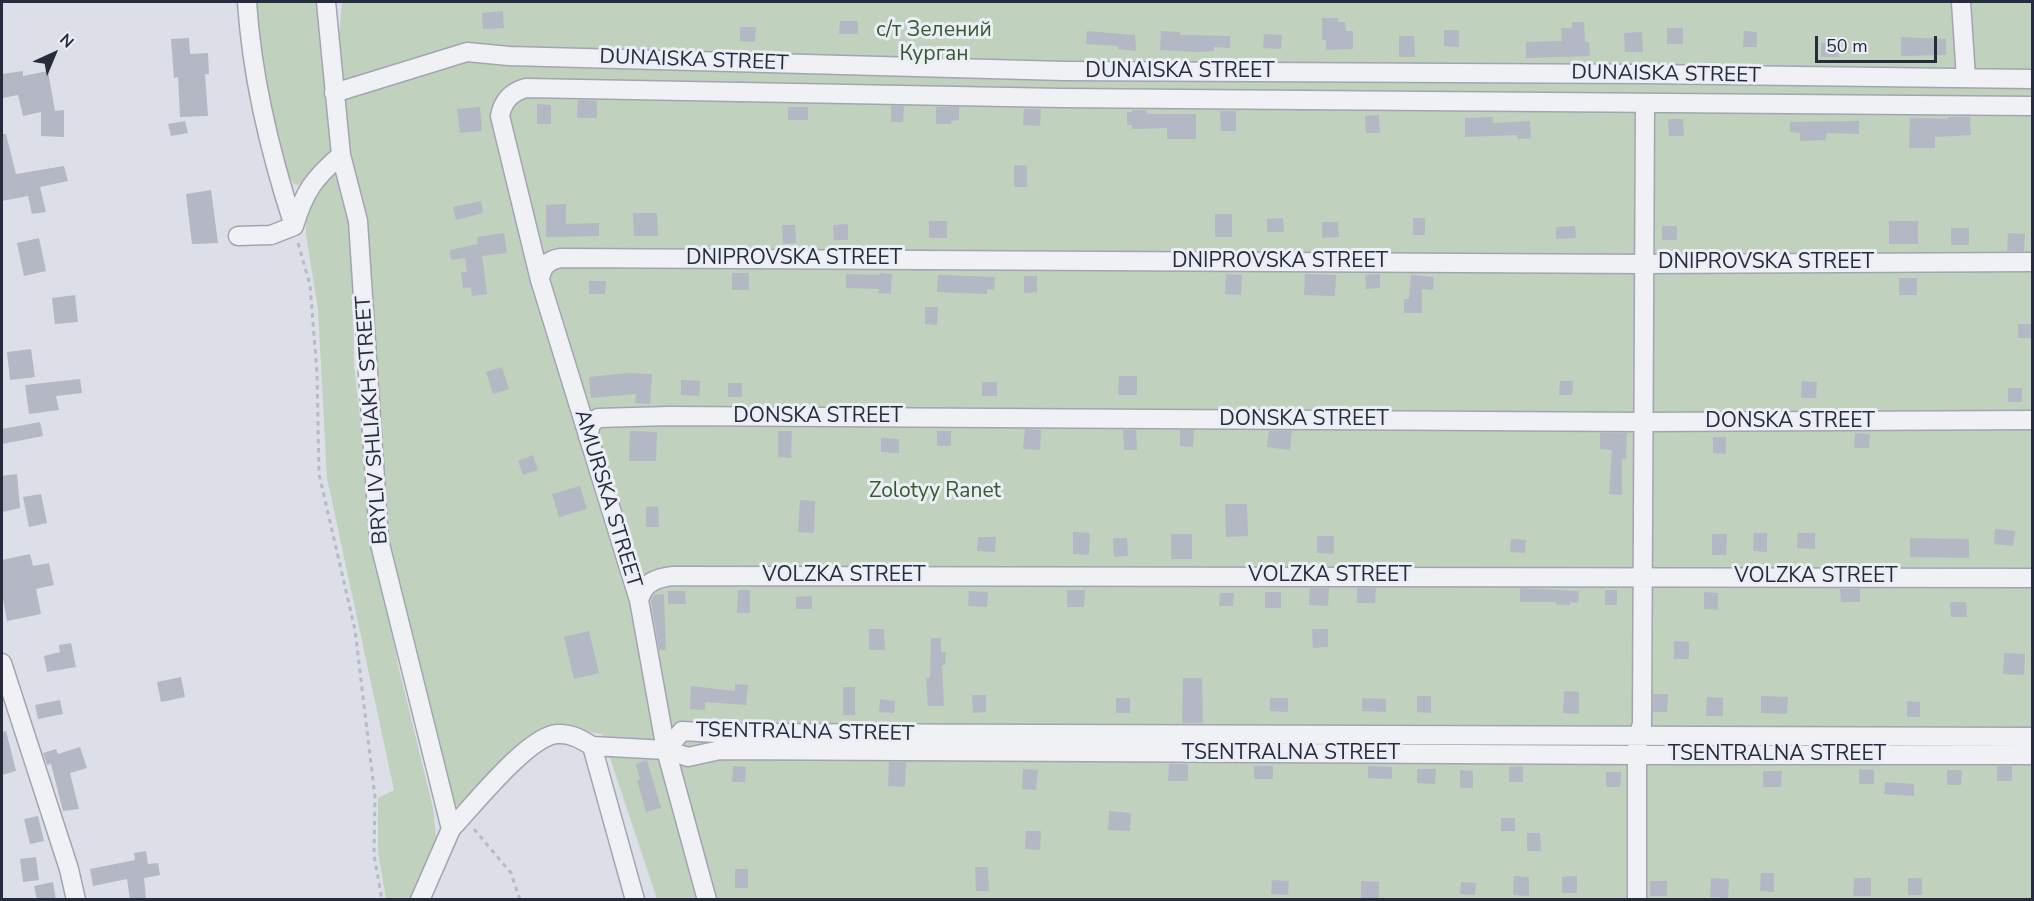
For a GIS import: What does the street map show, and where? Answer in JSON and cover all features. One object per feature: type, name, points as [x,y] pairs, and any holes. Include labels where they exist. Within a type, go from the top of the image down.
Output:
[{"type":"street","points":[[247,2],[249,42],[274,163],[294,226]]},
{"type":"street","name":"BRYLIV SHLIAKH STREET","points":[[326,2],[341,155],[358,221],[379,540],[457,823]]},
{"type":"street","points":[[1961,2],[1966,78]]},
{"type":"street","name":"DUNAISKA STREET","points":[[334,93],[467,52],[509,56],[1064,71],[2032,79]]},
{"type":"street","name":"DUNAISKA STREET","points":[[505,101],[511,94],[526,88],[1062,98],[2032,106]]},
{"type":"street","name":"AMURSKA STREET","points":[[505,101],[500,117],[540,280],[639,600],[666,750],[707,900]]},
{"type":"street","points":[[1638,900],[1638,746],[1642,724],[1645,104]]},
{"type":"street","points":[[238,236],[271,235],[294,226],[307,190],[323,170],[341,155]]},
{"type":"street","name":"DNIPROVSKA STREET","points":[[540,280],[540,274],[548,262],[561,258],[1644,264],[2032,262]]},
{"type":"street","name":"DONSKA STREET","points":[[588,437],[591,424],[598,418],[669,416],[1643,422],[2032,420]]},
{"type":"street","name":"VOLZKA STREET","points":[[639,600],[649,582],[661,577],[673,576],[2032,578]]},
{"type":"street","points":[[2,663],[69,869],[76,900]]},
{"type":"street","points":[[420,900],[457,823],[496,779],[544,737],[555,734],[567,734],[592,746],[635,900]]},
{"type":"street","name":"TSENTRALNA STREET","points":[[592,746],[666,750],[688,757],[720,750],[1638,746],[2032,737]]},
{"type":"street","name":"TSENTRALNA STREET","points":[[1638,746],[2032,755]]},
{"type":"path","points":[[294,226],[310,285],[317,373],[319,474],[355,630],[375,797],[374,855],[382,900]]},
{"type":"path","points":[[457,823],[511,873],[520,900]]},
{"type":"green space","points":[[255,2],[321,2],[335,149],[306,186],[294,184],[282,158],[262,67]]},
{"type":"green space","name":"Zolotyy Ranet","points":[[342,2],[2032,2],[2032,97],[995,88],[1105,94],[2032,102],[2032,899],[657,899],[602,734],[550,725],[524,741],[464,806],[454,805],[447,791],[384,536],[358,194],[340,93],[337,60]]},
{"type":"green space","points":[[337,168],[352,217],[354,364],[373,536],[398,665],[433,808],[436,837],[419,890],[409,899],[386,899],[378,852],[378,798],[394,790],[327,478],[318,309],[306,235],[306,220],[308,206],[314,192]]},
{"type":"building","points":[[503,11],[504,28],[483,29],[482,13]]},
{"type":"building","points":[[1322,18],[1338,18],[1338,22],[1345,22],[1346,31],[1353,31],[1353,49],[1326,50],[1326,40],[1322,40]]},
{"type":"building","points":[[840,21],[858,21],[858,34],[839,34]]},
{"type":"building","points":[[1572,22],[1584,22],[1585,42],[1589,42],[1590,56],[1526,58],[1526,42],[1562,41],[1561,28],[1572,28]]},
{"type":"building","points":[[740,27],[756,27],[755,42],[740,41]]},
{"type":"building","points":[[1667,28],[1683,28],[1683,44],[1667,44]]},
{"type":"building","points":[[1444,30],[1459,30],[1459,47],[1444,46]]},
{"type":"building","points":[[1087,31],[1135,35],[1136,51],[1118,49],[1118,46],[1086,44]]},
{"type":"building","points":[[1161,31],[1180,32],[1180,35],[1230,36],[1230,48],[1214,47],[1214,51],[1198,52],[1160,50]]},
{"type":"building","points":[[1744,31],[1757,32],[1757,47],[1743,47]]},
{"type":"building","points":[[1642,32],[1643,52],[1625,52],[1624,33]]},
{"type":"building","points":[[1264,34],[1282,35],[1281,49],[1263,48]]},
{"type":"building","points":[[1399,36],[1414,36],[1415,57],[1399,57]]},
{"type":"building","points":[[1901,37],[1946,39],[1946,55],[1901,56]]},
{"type":"building","points":[[189,38],[190,54],[208,53],[209,74],[205,74],[208,116],[180,117],[178,77],[174,78],[171,39]]},
{"type":"building","points":[[1839,42],[1839,57],[1821,57],[1821,43]]},
{"type":"building","points":[[23,71],[23,76],[48,71],[55,111],[64,110],[64,137],[41,136],[41,112],[23,116],[18,95],[2,98],[2,74]]},
{"type":"building","points":[[578,100],[597,101],[597,118],[577,118]]},
{"type":"building","points":[[537,104],[551,105],[551,124],[537,124]]},
{"type":"building","points":[[891,106],[904,106],[903,122],[891,122]]},
{"type":"building","points":[[480,107],[482,131],[460,133],[457,109]]},
{"type":"building","points":[[788,107],[808,107],[808,120],[788,120]]},
{"type":"building","points":[[936,107],[959,107],[959,120],[951,121],[951,124],[936,124]]},
{"type":"building","points":[[1024,109],[1041,109],[1040,126],[1023,125]]},
{"type":"building","points":[[1132,110],[1145,110],[1148,114],[1196,114],[1196,139],[1167,139],[1167,128],[1132,129],[1132,125],[1127,125],[1127,112],[1132,112]]},
{"type":"building","points":[[1220,111],[1236,111],[1236,131],[1221,131]]},
{"type":"building","points":[[1379,115],[1380,133],[1366,133],[1365,116]]},
{"type":"building","points":[[1493,117],[1493,123],[1530,121],[1531,138],[1518,139],[1517,135],[1465,137],[1465,118]]},
{"type":"building","points":[[1948,117],[1970,117],[1971,135],[1935,137],[1935,148],[1909,148],[1910,118],[1948,119]]},
{"type":"building","points":[[1668,119],[1683,119],[1684,136],[1669,136]]},
{"type":"building","points":[[185,121],[188,133],[171,136],[168,124]]},
{"type":"building","points":[[1859,121],[1859,134],[1827,133],[1825,140],[1800,141],[1800,133],[1790,132],[1790,122]]},
{"type":"building","points":[[2,134],[6,134],[16,174],[64,166],[68,181],[40,187],[46,212],[32,214],[28,196],[2,201]]},
{"type":"building","points":[[1014,165],[1027,166],[1027,187],[1014,187]]},
{"type":"building","points":[[211,190],[218,243],[192,244],[186,194]]},
{"type":"building","points":[[481,201],[483,213],[456,220],[453,207]]},
{"type":"building","points":[[566,204],[566,224],[599,223],[599,236],[546,237],[546,205]]},
{"type":"building","points":[[633,213],[657,213],[658,236],[634,236]]},
{"type":"building","points":[[1215,214],[1232,214],[1232,237],[1215,237]]},
{"type":"building","points":[[1283,218],[1284,232],[1267,232],[1267,219]]},
{"type":"building","points":[[1413,218],[1425,218],[1425,235],[1413,235]]},
{"type":"building","points":[[929,221],[947,221],[947,238],[929,238]]},
{"type":"building","points":[[1889,221],[1918,221],[1918,244],[1889,244]]},
{"type":"building","points":[[1322,222],[1338,222],[1339,237],[1322,238]]},
{"type":"building","points":[[848,224],[848,240],[834,240],[833,225]]},
{"type":"building","points":[[782,225],[795,225],[796,243],[783,244]]},
{"type":"building","points":[[1575,226],[1576,238],[1556,239],[1556,227]]},
{"type":"building","points":[[1662,226],[1677,226],[1677,240],[1662,240]]},
{"type":"building","points":[[1951,228],[1969,228],[1969,245],[1951,245]]},
{"type":"building","points":[[504,233],[507,253],[482,256],[487,294],[472,296],[471,287],[463,288],[461,272],[467,272],[465,258],[451,260],[450,250],[478,244],[477,237]]},
{"type":"building","points":[[2008,233],[2025,234],[2024,251],[2007,251]]},
{"type":"building","points":[[39,238],[46,271],[24,276],[17,243]]},
{"type":"building","points":[[732,273],[749,273],[749,290],[732,290]]},
{"type":"building","points":[[880,273],[892,274],[891,294],[878,293],[879,289],[846,288],[846,274],[879,275]]},
{"type":"building","points":[[1226,274],[1242,275],[1241,295],[1225,294]]},
{"type":"building","points":[[1305,274],[1336,275],[1335,296],[1304,295]]},
{"type":"building","points":[[1380,274],[1380,288],[1366,289],[1365,275]]},
{"type":"building","points":[[938,275],[995,277],[994,290],[987,289],[987,294],[937,292]]},
{"type":"building","points":[[1411,275],[1434,277],[1433,290],[1422,289],[1422,313],[1404,313],[1404,299],[1409,299]]},
{"type":"building","points":[[1024,276],[1037,276],[1037,292],[1024,293]]},
{"type":"building","points":[[1899,278],[1917,278],[1917,295],[1899,295]]},
{"type":"building","points":[[589,281],[606,281],[605,294],[589,294]]},
{"type":"building","points":[[75,295],[78,322],[55,324],[52,298]]},
{"type":"building","points":[[925,307],[938,307],[937,325],[925,324]]},
{"type":"building","points":[[2018,324],[2032,324],[2032,338],[2018,338]]},
{"type":"building","points":[[31,349],[35,377],[10,380],[7,352]]},
{"type":"building","points":[[502,367],[509,389],[493,394],[486,372]]},
{"type":"building","points":[[627,373],[652,374],[650,404],[635,403],[636,394],[591,398],[589,377]]},
{"type":"building","points":[[1119,376],[1137,376],[1137,395],[1118,395]]},
{"type":"building","points":[[80,379],[82,393],[56,396],[59,410],[29,414],[25,385]]},
{"type":"building","points":[[681,380],[700,381],[699,396],[681,395]]},
{"type":"building","points":[[1560,381],[1573,381],[1572,395],[1559,395]]},
{"type":"building","points":[[1802,381],[1817,382],[1816,398],[1801,398]]},
{"type":"building","points":[[982,382],[997,382],[997,396],[982,396]]},
{"type":"building","points":[[728,383],[742,383],[742,397],[728,397]]},
{"type":"building","points":[[2008,388],[2022,388],[2022,402],[2008,402]]},
{"type":"building","points":[[40,422],[43,436],[2,444],[2,429]]},
{"type":"building","points":[[1025,429],[1041,430],[1040,450],[1023,449]]},
{"type":"building","points":[[1123,430],[1136,430],[1137,450],[1124,450]]},
{"type":"building","points":[[1180,430],[1194,430],[1193,447],[1180,446]]},
{"type":"building","points":[[630,431],[657,432],[656,461],[629,461]]},
{"type":"building","points":[[778,431],[792,431],[791,458],[778,457]]},
{"type":"building","points":[[937,431],[951,431],[951,446],[937,446]]},
{"type":"building","points":[[1269,431],[1292,431],[1290,450],[1267,447]]},
{"type":"building","points":[[1600,433],[1627,433],[1626,459],[1622,459],[1622,495],[1609,494],[1612,450],[1600,449]]},
{"type":"building","points":[[1855,433],[1870,434],[1869,448],[1854,448]]},
{"type":"building","points":[[1713,437],[1726,437],[1726,454],[1713,453]]},
{"type":"building","points":[[881,438],[899,439],[899,453],[881,452]]},
{"type":"building","points":[[533,455],[538,470],[523,475],[518,461]]},
{"type":"building","points":[[17,474],[20,508],[2,512],[2,476]]},
{"type":"building","points":[[580,486],[587,509],[559,517],[552,494]]},
{"type":"building","points":[[41,494],[47,523],[29,527],[23,497]]},
{"type":"building","points":[[800,500],[815,501],[814,533],[798,532]]},
{"type":"building","points":[[1225,504],[1247,504],[1248,536],[1226,537]]},
{"type":"building","points":[[658,506],[659,527],[646,527],[646,507]]},
{"type":"building","points":[[1995,529],[2015,531],[2013,546],[1994,544]]},
{"type":"building","points":[[1073,532],[1090,533],[1089,555],[1073,554]]},
{"type":"building","points":[[1754,533],[1767,533],[1767,552],[1753,551]]},
{"type":"building","points":[[1798,533],[1815,533],[1815,549],[1797,548]]},
{"type":"building","points":[[1171,534],[1192,534],[1192,559],[1171,559]]},
{"type":"building","points":[[1712,534],[1727,534],[1726,555],[1712,555]]},
{"type":"building","points":[[1317,536],[1334,536],[1334,554],[1317,553]]},
{"type":"building","points":[[978,537],[996,537],[995,552],[977,551]]},
{"type":"building","points":[[1113,538],[1127,538],[1128,556],[1114,557]]},
{"type":"building","points":[[1910,538],[1969,539],[1969,558],[1910,557]]},
{"type":"building","points":[[1511,539],[1526,540],[1525,553],[1510,552]]},
{"type":"building","points":[[30,554],[33,566],[49,563],[54,585],[36,589],[41,614],[7,621],[2,593],[2,560]]},
{"type":"building","points":[[1310,588],[1329,588],[1328,606],[1309,605]]},
{"type":"building","points":[[1357,588],[1376,588],[1375,603],[1357,603]]},
{"type":"building","points":[[1520,588],[1579,591],[1578,603],[1570,602],[1570,605],[1556,604],[1556,602],[1520,602]]},
{"type":"building","points":[[1840,589],[1860,589],[1860,602],[1841,602]]},
{"type":"building","points":[[738,590],[750,590],[750,613],[737,613]]},
{"type":"building","points":[[1067,590],[1085,590],[1084,607],[1067,607]]},
{"type":"building","points":[[1605,590],[1617,590],[1617,605],[1605,605]]},
{"type":"building","points":[[668,591],[685,591],[686,604],[668,604]]},
{"type":"building","points":[[969,591],[988,592],[987,607],[968,606]]},
{"type":"building","points":[[1265,592],[1281,592],[1281,608],[1265,608]]},
{"type":"building","points":[[1704,592],[1718,593],[1718,610],[1704,609]]},
{"type":"building","points":[[1220,593],[1234,593],[1233,606],[1219,606]]},
{"type":"building","points":[[664,594],[666,650],[659,650],[651,601],[654,595]]},
{"type":"building","points":[[812,596],[812,609],[796,609],[796,597]]},
{"type":"building","points":[[1950,602],[1966,602],[1967,617],[1951,617]]},
{"type":"building","points":[[869,629],[884,629],[885,650],[869,650]]},
{"type":"building","points":[[1312,629],[1328,629],[1328,647],[1313,648]]},
{"type":"building","points":[[589,631],[599,673],[574,679],[564,637]]},
{"type":"building","points":[[931,638],[941,638],[941,652],[946,652],[945,665],[942,665],[944,706],[928,706],[926,678],[930,678]]},
{"type":"building","points":[[1674,641],[1689,642],[1689,659],[1674,659]]},
{"type":"building","points":[[71,643],[76,667],[47,672],[44,656],[60,652],[59,645]]},
{"type":"building","points":[[2004,653],[2025,654],[2024,675],[2003,674]]},
{"type":"building","points":[[181,677],[185,697],[161,702],[157,682]]},
{"type":"building","points":[[1183,678],[1202,678],[1203,723],[1182,723]]},
{"type":"building","points":[[735,684],[748,685],[746,705],[705,702],[705,710],[690,709],[691,686],[735,691]]},
{"type":"building","points":[[843,687],[855,687],[855,715],[843,715]]},
{"type":"building","points":[[1564,691],[1579,692],[1579,714],[1563,713]]},
{"type":"building","points":[[1653,694],[1668,694],[1667,712],[1653,712]]},
{"type":"building","points":[[972,695],[986,695],[986,712],[973,713]]},
{"type":"building","points":[[1417,696],[1431,696],[1431,713],[1417,712]]},
{"type":"building","points":[[1761,696],[1788,697],[1787,714],[1761,713]]},
{"type":"building","points":[[1707,697],[1723,698],[1723,716],[1706,716]]},
{"type":"building","points":[[1116,698],[1130,698],[1130,713],[1116,713]]},
{"type":"building","points":[[1270,698],[1288,698],[1288,712],[1270,711]]},
{"type":"building","points":[[1362,698],[1386,699],[1386,712],[1362,711]]},
{"type":"building","points":[[880,699],[895,701],[894,713],[879,712]]},
{"type":"building","points":[[60,700],[63,714],[38,719],[35,705]]},
{"type":"building","points":[[1907,701],[1920,702],[1920,717],[1907,717]]},
{"type":"building","points":[[6,731],[16,771],[2,775],[2,732]]},
{"type":"building","points":[[80,747],[87,768],[70,773],[79,809],[63,811],[51,764],[47,765],[43,753],[56,749],[58,754]]},
{"type":"building","points":[[647,760],[661,808],[646,812],[637,780],[640,780],[636,764]]},
{"type":"building","points":[[889,762],[906,762],[905,787],[888,786]]},
{"type":"building","points":[[1169,764],[1188,764],[1188,781],[1168,781]]},
{"type":"building","points":[[733,766],[746,767],[745,782],[732,782]]},
{"type":"building","points":[[1254,766],[1273,766],[1273,779],[1254,779]]},
{"type":"building","points":[[1368,766],[1392,767],[1392,779],[1368,778]]},
{"type":"building","points":[[1523,766],[1523,782],[1509,782],[1509,767]]},
{"type":"building","points":[[1997,766],[2012,766],[2012,781],[1997,781]]},
{"type":"building","points":[[1023,769],[1038,770],[1036,790],[1022,789]]},
{"type":"building","points":[[1417,769],[1436,769],[1435,784],[1417,783]]},
{"type":"building","points":[[1859,769],[1874,770],[1874,784],[1859,784]]},
{"type":"building","points":[[1460,770],[1473,771],[1473,788],[1460,788]]},
{"type":"building","points":[[1947,770],[1962,770],[1961,785],[1947,785]]},
{"type":"building","points":[[1763,771],[1782,771],[1781,787],[1763,787]]},
{"type":"building","points":[[1606,772],[1621,772],[1620,787],[1606,787]]},
{"type":"building","points":[[1885,782],[1914,784],[1914,796],[1884,794]]},
{"type":"building","points":[[1109,811],[1131,813],[1130,831],[1108,830]]},
{"type":"building","points":[[38,816],[44,841],[30,844],[24,819]]},
{"type":"building","points":[[1501,818],[1515,818],[1515,831],[1501,831]]},
{"type":"building","points":[[1026,831],[1041,831],[1040,850],[1025,849]]},
{"type":"building","points":[[1527,833],[1540,833],[1541,851],[1527,851]]},
{"type":"building","points":[[146,851],[148,864],[158,863],[160,875],[144,878],[146,898],[130,900],[127,879],[93,886],[90,869],[135,860],[134,853]]},
{"type":"building","points":[[36,857],[39,880],[23,882],[20,859]]},
{"type":"building","points":[[975,867],[988,867],[989,891],[976,891]]},
{"type":"building","points":[[735,869],[748,869],[748,888],[735,888]]},
{"type":"building","points":[[1761,873],[1774,873],[1774,892],[1760,891]]},
{"type":"building","points":[[1514,876],[1529,877],[1529,896],[1513,895]]},
{"type":"building","points":[[1577,876],[1577,893],[1562,893],[1562,877]]},
{"type":"building","points":[[1711,878],[1729,879],[1728,898],[1710,897]]},
{"type":"building","points":[[1854,878],[1871,878],[1871,896],[1853,896]]},
{"type":"building","points":[[1908,878],[1922,878],[1922,895],[1908,895]]},
{"type":"building","points":[[1272,880],[1289,881],[1288,895],[1271,894]]},
{"type":"building","points":[[1361,881],[1379,882],[1379,898],[1361,898]]},
{"type":"building","points":[[1650,881],[1667,881],[1667,896],[1650,896]]},
{"type":"building","points":[[53,882],[56,900],[37,900],[34,886]]},
{"type":"building","points":[[1461,882],[1476,883],[1475,895],[1460,894]]},
{"type":"park label","name":"с/т Зелений Курган","points":[[934,43]]}]
